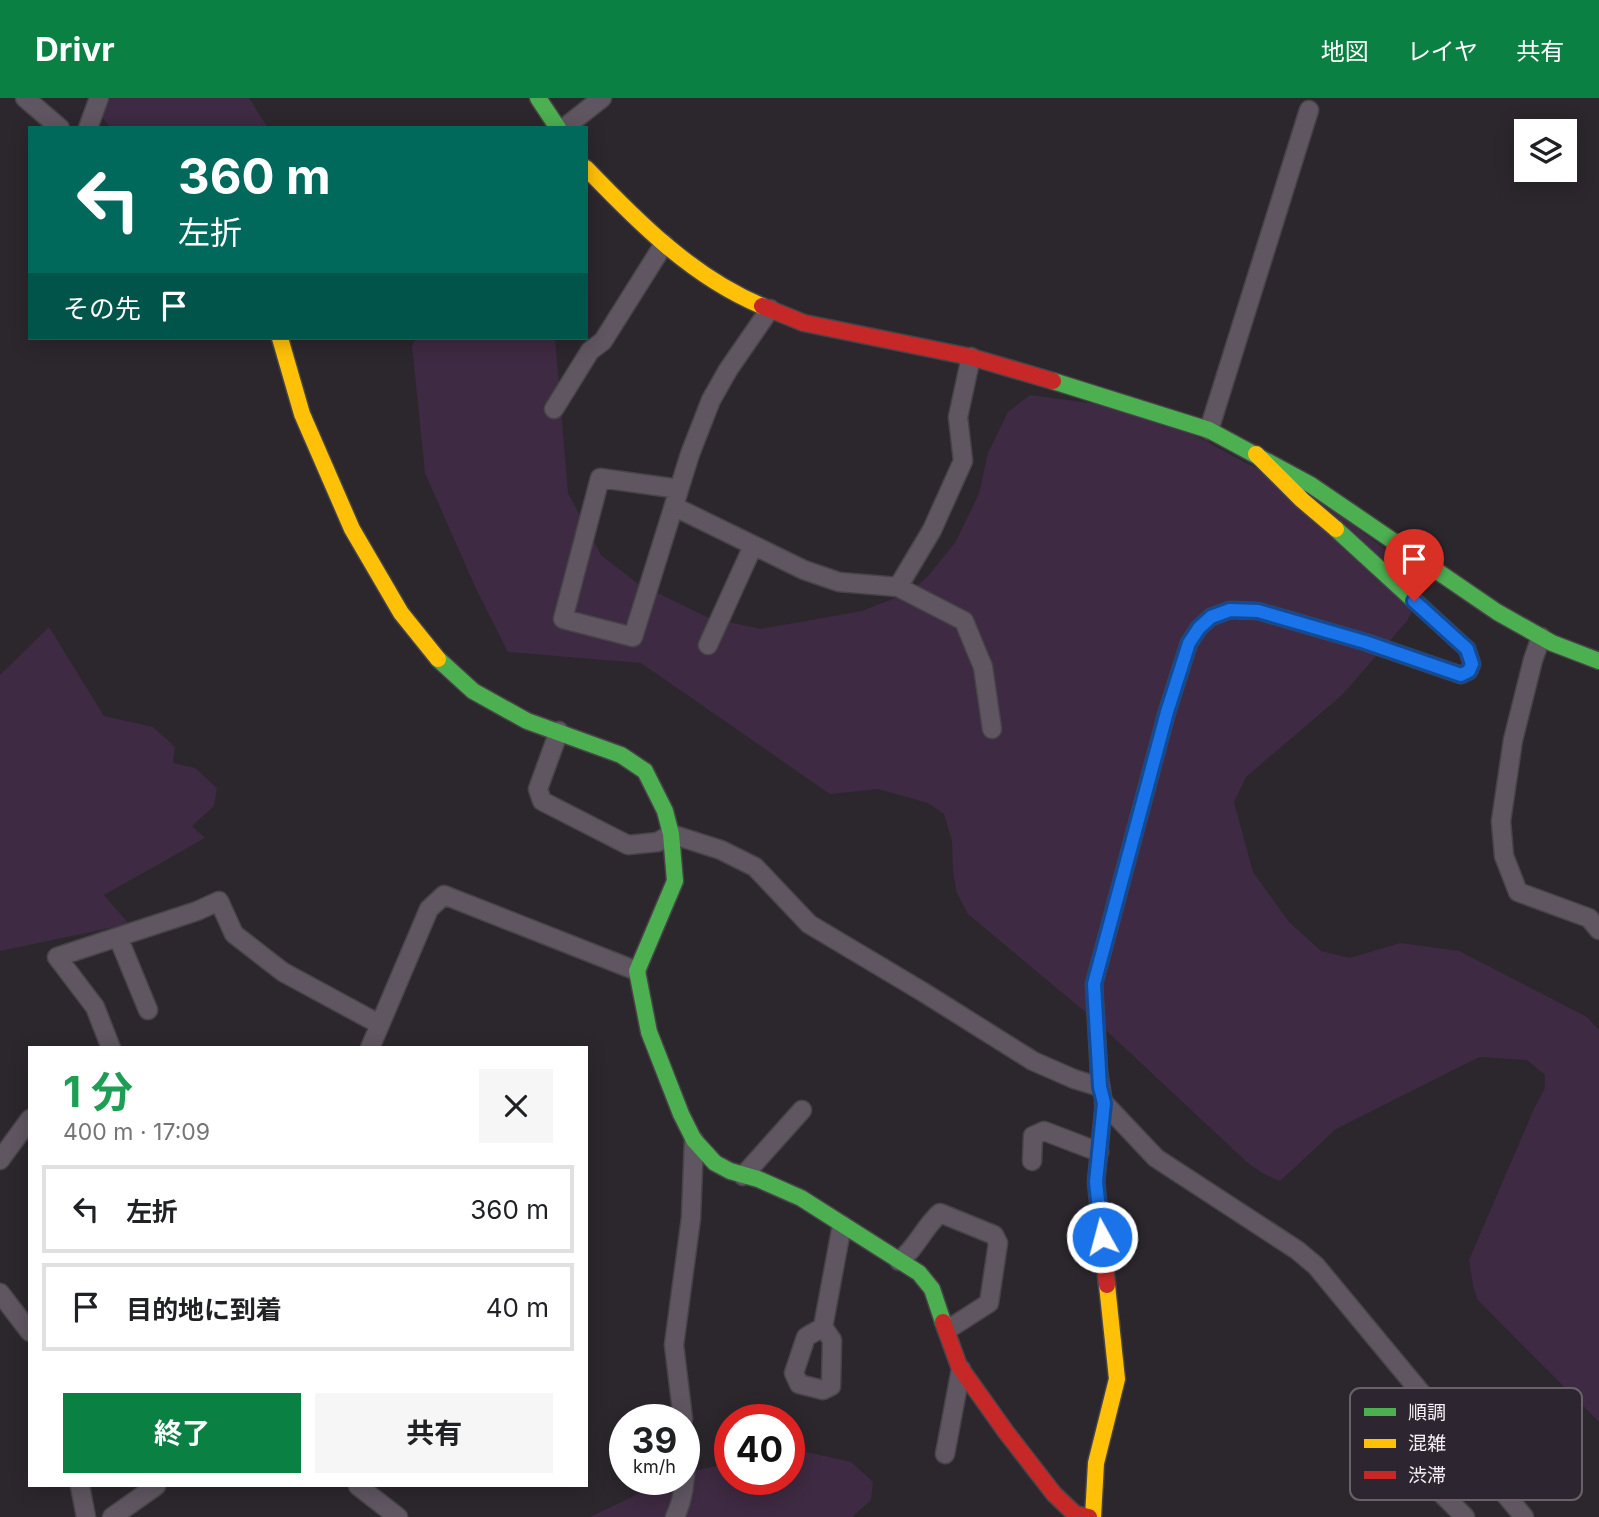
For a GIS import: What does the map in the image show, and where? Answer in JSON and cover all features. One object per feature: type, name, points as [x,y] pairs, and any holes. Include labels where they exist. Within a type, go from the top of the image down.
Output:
[{"type":"street","points":[[25,98],[58,126]]},
{"type":"street","points":[[89,126],[99,98]]},
{"type":"street","points":[[538,98],[557,126]]},
{"type":"street","points":[[566,126],[601,98]]},
{"type":"street","points":[[1209,430],[1309,110]]},
{"type":"street","points":[[588,170],[643,227],[664,244],[700,271],[750,301],[804,323],[971,357],[1209,430],[1311,485],[1497,612],[1541,637],[1599,661]]},
{"type":"street","points":[[554,409],[590,351],[603,341],[664,244]]},
{"type":"street","points":[[679,489],[600,478],[564,619],[633,637],[690,454],[712,400],[728,370],[770,309]]},
{"type":"street","points":[[281,340],[302,414],[352,529],[401,612],[432,653],[473,691],[527,721],[621,755],[645,771],[665,811],[671,834],[675,881],[636,971],[649,1032],[681,1115],[694,1140],[715,1163],[801,1198],[919,1273],[932,1289],[961,1369],[1054,1494],[1075,1514],[1091,1517],[1096,1463],[1117,1379],[1096,1182],[1102,1095],[1094,984],[1167,712],[1189,643],[1211,617],[1230,610],[1258,611],[1365,642],[1461,675],[1469,671],[1472,664],[1467,649],[1302,500],[1256,454]]},
{"type":"street","points":[[898,587],[932,530],[963,461],[958,417],[971,357]]},
{"type":"street","points":[[675,507],[804,570],[839,582],[898,587],[964,621],[984,667],[992,729]]},
{"type":"street","points":[[708,645],[753,546]]},
{"type":"street","points":[[1541,637],[1513,740],[1501,821],[1504,856],[1518,892],[1589,918],[1599,930]]},
{"type":"street","points":[[559,731],[538,789],[542,801],[628,845],[658,842],[671,834],[721,850],[755,867],[809,924],[1033,1062],[1074,1079],[1102,1095],[1156,1158],[1316,1266],[1417,1388]]},
{"type":"street","points":[[371,1046],[429,909],[444,895],[636,971]]},
{"type":"street","points":[[110,1046],[95,1007],[57,957],[197,911],[219,901],[234,934],[283,972],[379,1024]]},
{"type":"street","points":[[118,937],[148,1010]]},
{"type":"street","points":[[743,1176],[802,1110]]},
{"type":"street","points":[[0,1160],[28,1122]]},
{"type":"street","points":[[1032,1161],[1033,1136],[1044,1131],[1099,1152]]},
{"type":"street","points":[[681,1404],[674,1345],[691,1218],[694,1140]]},
{"type":"street","points":[[899,1261],[940,1213],[994,1236],[998,1243],[989,1303],[947,1330]]},
{"type":"street","points":[[823,1327],[842,1224]]},
{"type":"street","points":[[0,1293],[28,1329]]},
{"type":"street","points":[[945,1454],[961,1369]]},
{"type":"street","points":[[80,1487],[86,1517]]},
{"type":"street","points":[[112,1517],[155,1487]]},
{"type":"street","points":[[359,1487],[398,1517]]},
{"type":"street","points":[[675,1517],[683,1495]]},
{"type":"street","points":[[1448,1500],[1465,1517]]},
{"type":"street","points":[[1510,1500],[1524,1517]]},
{"type":"shaded area","points":[[91,98],[249,98],[267,126],[109,126]]},
{"type":"shaded area","points":[[415,340],[555,340],[568,493],[601,555],[637,583],[709,618],[761,629],[862,611],[910,592],[928,576],[955,543],[979,494],[988,453],[1008,412],[1030,395],[1150,411],[1333,510],[1414,571],[1424,586],[1407,621],[1342,695],[1246,777],[1234,802],[1253,872],[1289,922],[1321,951],[1350,958],[1400,943],[1459,951],[1587,1017],[1599,1030],[1599,1422],[1582,1405],[1582,1388],[1565,1388],[1477,1299],[1469,1260],[1545,1088],[1545,1075],[1527,1060],[1479,1057],[1336,1129],[1280,1181],[1264,1174],[1249,1164],[1096,1021],[968,914],[957,893],[952,841],[944,814],[928,803],[878,789],[830,794],[641,663],[508,652],[477,591],[425,473],[412,346]]},
{"type":"shaded area","points":[[49,627],[104,716],[153,727],[175,747],[173,763],[195,768],[217,788],[214,806],[192,826],[205,838],[104,895],[129,924],[0,951],[0,675]]},
{"type":"shaded area","points":[[805,1452],[851,1462],[873,1482],[871,1500],[852,1517],[590,1517],[636,1495],[700,1495],[700,1470],[714,1466],[714,1495],[805,1495]]},
{"type":"traffic: fast","points":[[538,98],[557,126]]},
{"type":"traffic: fast","points":[[1053,381],[1209,430],[1311,485],[1497,612],[1552,643],[1599,661]]},
{"type":"traffic: fast","points":[[1099,1072],[1094,984],[1167,712],[1189,643],[1199,628],[1211,617],[1230,610],[1258,611],[1365,642],[1461,675],[1469,671],[1472,664],[1467,649],[1336,529]]},
{"type":"traffic: fast","points":[[438,659],[473,691],[527,721],[621,755],[645,771],[665,811],[671,834],[675,881],[637,971],[649,1032],[694,1140],[715,1163],[801,1198],[919,1273],[932,1289],[943,1322]]},
{"type":"traffic: slow","points":[[588,170],[625,208],[689,264],[736,294],[762,306]]},
{"type":"traffic: slow","points":[[281,340],[302,414],[352,529],[401,613],[438,659]]},
{"type":"traffic: slow","points":[[1256,454],[1336,529]]},
{"type":"traffic: slow","points":[[1093,1517],[1096,1463],[1117,1379],[1107,1285]]},
{"type":"traffic: jam","points":[[762,306],[804,323],[971,357],[1053,381]]},
{"type":"traffic: jam","points":[[1099,1072],[1104,1103],[1096,1182],[1107,1285]]},
{"type":"traffic: jam","points":[[943,1322],[959,1366],[1006,1432],[1054,1494],[1075,1514],[1089,1517]]},
{"type":"route","points":[[1102,1237],[1096,1182],[1104,1103],[1100,1087],[1094,984],[1167,712],[1189,643],[1211,617],[1230,610],[1258,611],[1365,642],[1461,675],[1469,671],[1472,664],[1467,649],[1414,601]]}]
